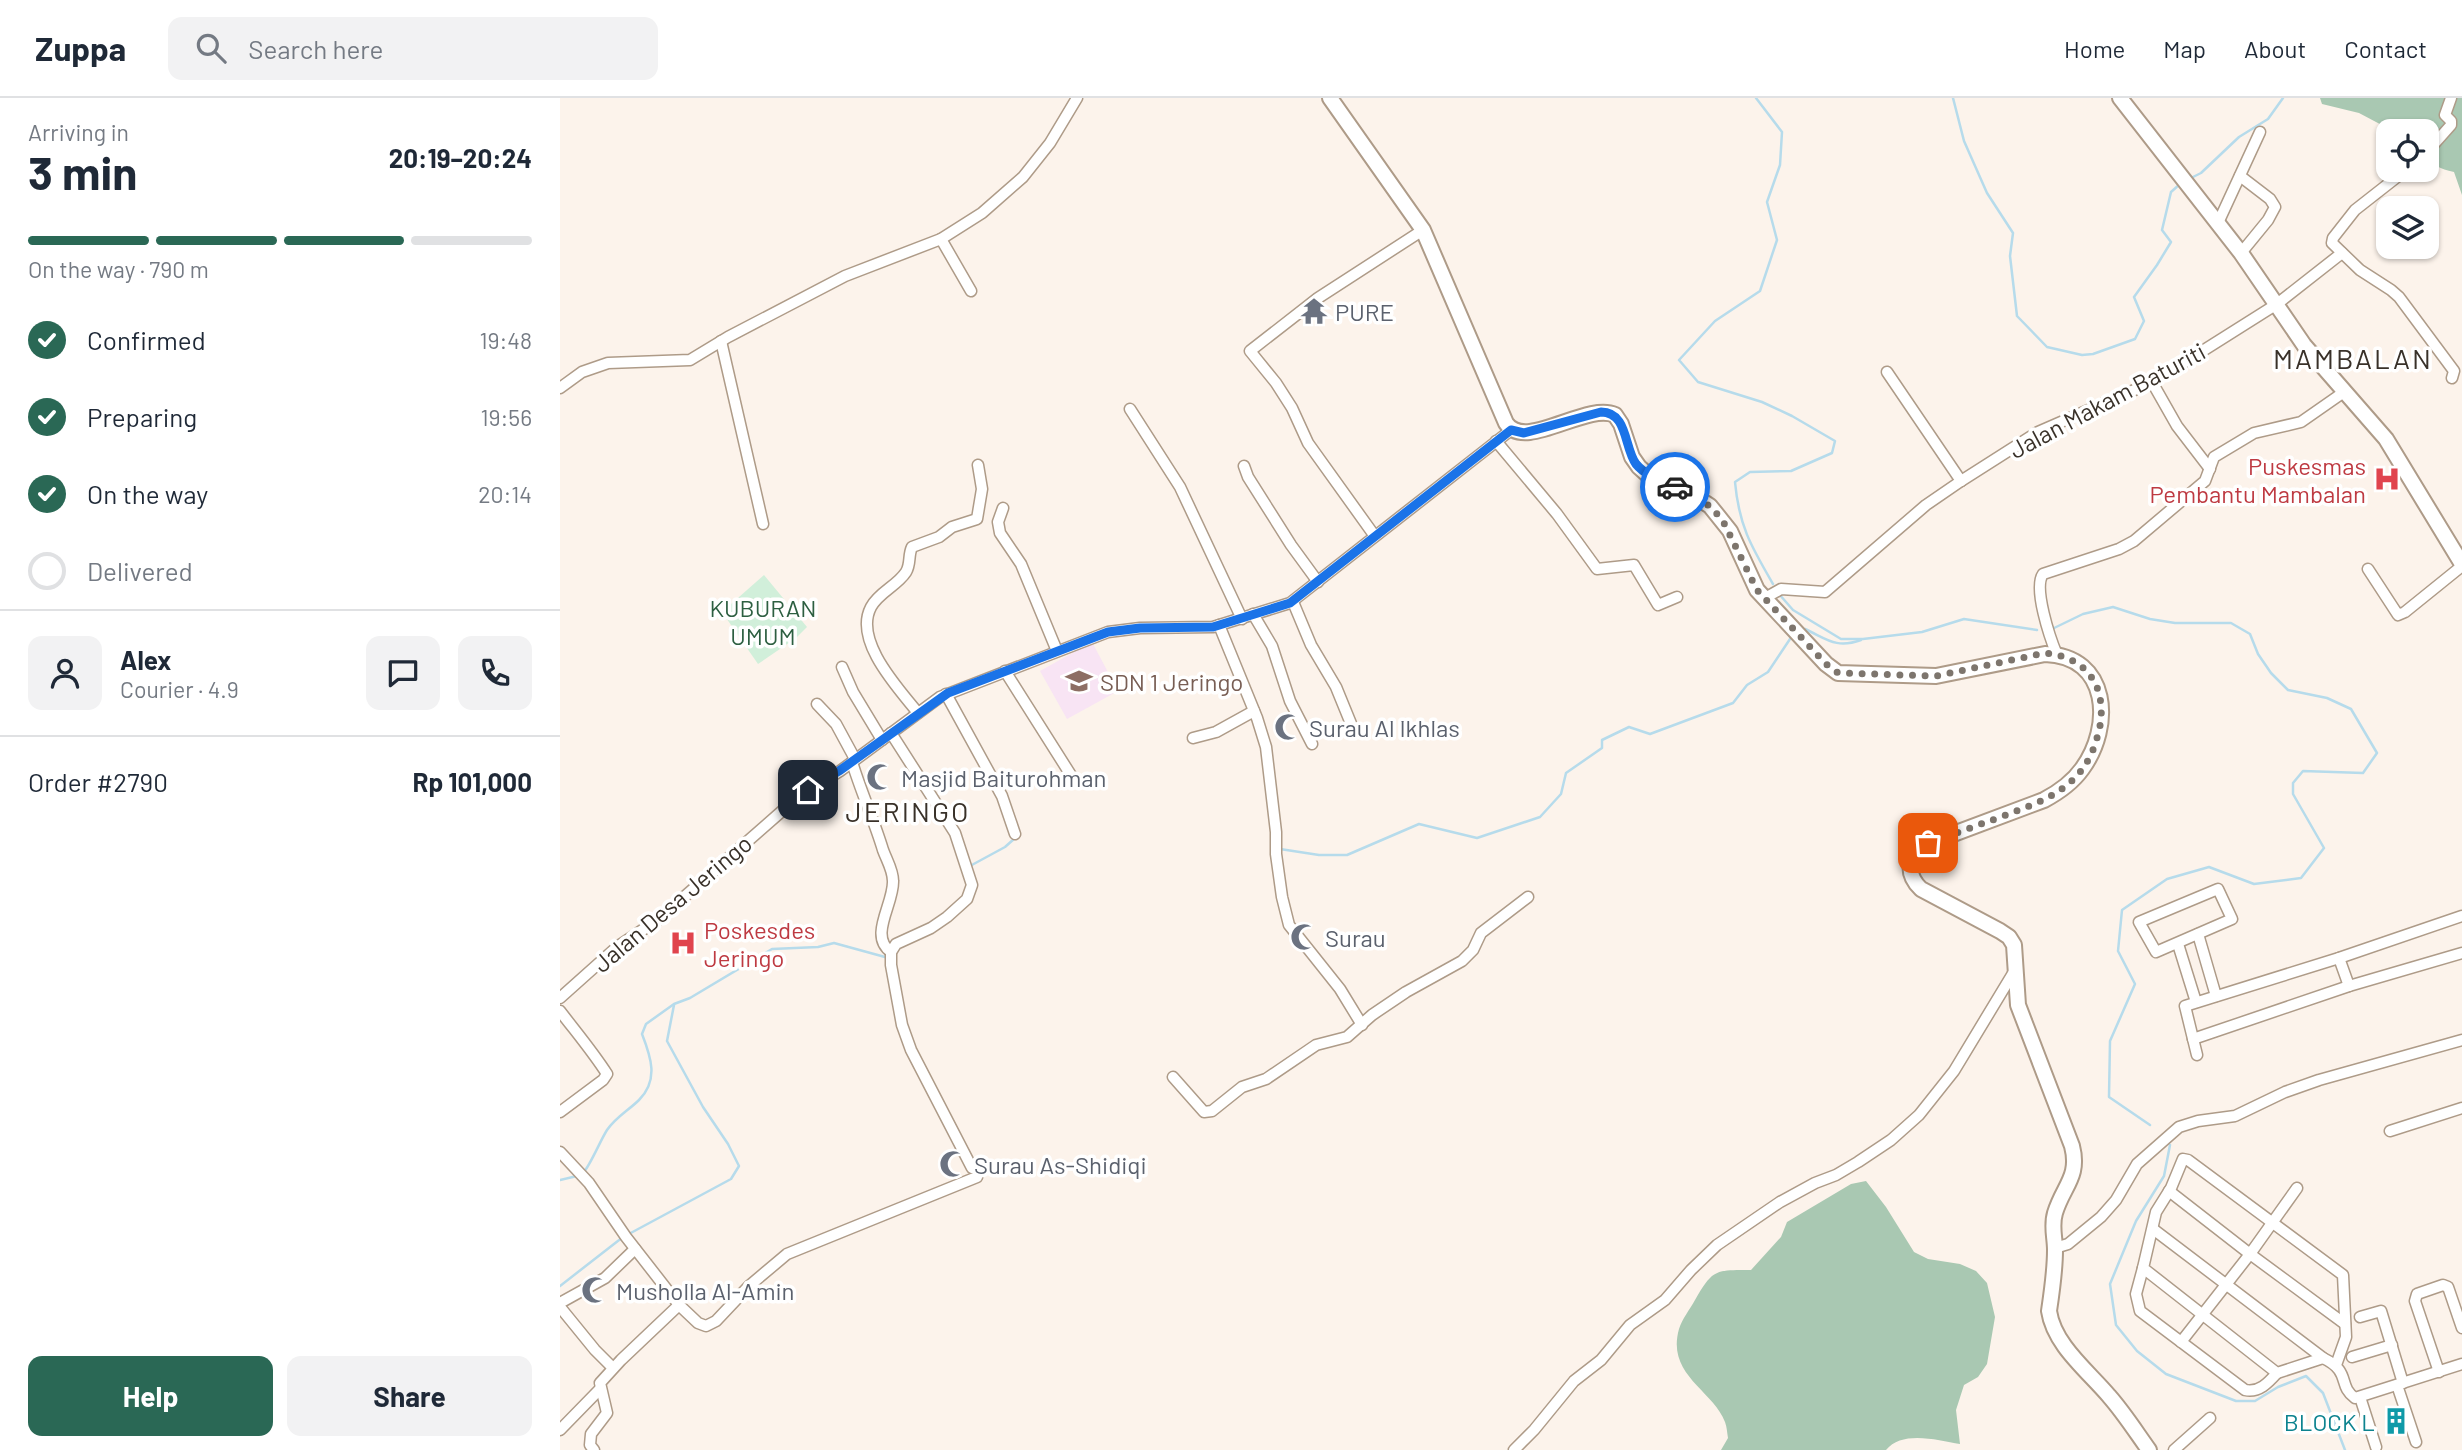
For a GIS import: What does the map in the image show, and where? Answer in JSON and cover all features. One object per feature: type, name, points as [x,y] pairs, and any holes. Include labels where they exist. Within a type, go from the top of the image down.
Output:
[{"type":"street","points":[[560,388],[582,372],[599,365],[690,360],[845,276],[942,239],[982,213],[1023,177],[1051,143],[1077,98]]},
{"type":"street","points":[[1330,98],[1423,230],[1511,430],[1524,433],[1601,412],[1615,415],[1620,421],[1632,457],[1639,467],[1648,475],[1703,500],[1722,519],[1753,582],[1765,598],[1830,668],[1842,674],[1936,676],[2038,654],[2057,654],[2073,660],[2084,668],[2093,680],[2101,700],[2098,735],[2091,754],[2068,784],[2053,796],[1924,845],[1917,850],[1911,862],[1911,875],[1921,889],[2009,937],[2016,951],[2018,1004],[2073,1152],[2071,1181],[2054,1215],[2052,1233],[2055,1248],[2049,1311],[2053,1327],[2149,1450]]},
{"type":"street","points":[[2120,98],[2241,253],[2304,345],[2386,439],[2462,565],[2398,615],[2368,569]]},
{"type":"street","points":[[2439,138],[2451,124],[2445,116],[2450,103]]},
{"type":"street","points":[[2218,223],[2260,132]]},
{"type":"street","points":[[2240,176],[2270,199],[2275,207],[2271,216],[2241,253]]},
{"type":"street","points":[[2391,182],[2352,213],[2333,239],[2333,244],[2360,270],[2399,297],[2454,371],[2452,378]]},
{"type":"street","points":[[1374,536],[1308,443],[1292,408],[1276,383],[1250,351],[1318,298],[1423,230]]},
{"type":"street","points":[[942,239],[971,291]]},
{"type":"street","name":"Jalan Makam Baturiti","points":[[1765,598],[1779,589],[1825,592],[1926,505],[1961,481],[2038,432],[2152,382],[2277,304],[2342,253]]},
{"type":"street","points":[[721,341],[763,524]]},
{"type":"street","points":[[1887,372],[1961,481]]},
{"type":"street","points":[[2152,382],[2178,426],[2210,469]]},
{"type":"street","points":[[2057,654],[2045,616],[2039,582],[2041,576],[2046,572],[2119,549],[2134,541],[2205,481],[2214,457],[2253,433],[2301,422],[2344,392]]},
{"type":"street","points":[[1130,409],[1185,497],[1242,619]]},
{"type":"street","name":"Jalan Desa Jeringo","points":[[560,998],[617,947],[659,919],[798,797],[946,694],[1098,635],[1140,628],[1204,628],[1293,602],[1511,430]]},
{"type":"street","points":[[1496,442],[1558,514],[1597,569],[1634,565],[1658,605],[1677,597]]},
{"type":"street","points":[[918,713],[876,659],[868,614],[878,597],[907,571],[912,547],[939,537],[952,527],[977,519],[982,489],[978,464]]},
{"type":"street","points":[[1244,466],[1248,477],[1291,545],[1318,582]]},
{"type":"street","points":[[1003,508],[999,522],[1000,533],[1021,564],[1057,652]]},
{"type":"street","points":[[1293,602],[1311,645],[1336,687],[1354,731]]},
{"type":"street","points":[[1253,614],[1272,646],[1290,701],[1312,744]]},
{"type":"street","points":[[1219,625],[1254,711],[1269,762],[1276,854],[1289,925],[1340,989],[1362,1025]]},
{"type":"street","points":[[560,1152],[589,1183],[635,1249],[679,1305],[698,1323],[706,1326],[716,1321],[750,1286],[787,1254],[975,1172],[946,1121],[906,1038],[892,981],[891,952],[901,940],[922,933],[947,917],[967,899],[972,887],[954,834],[853,691],[842,667]]},
{"type":"street","points":[[1005,671],[1074,780]]},
{"type":"street","points":[[946,694],[1002,796],[1015,834]]},
{"type":"street","points":[[817,704],[836,724],[853,761],[864,801],[893,872],[893,892],[882,924],[882,941],[884,947],[891,952]]},
{"type":"street","points":[[1193,738],[1216,732],[1254,711]]},
{"type":"street","points":[[2218,889],[2232,919],[2178,944],[2157,952],[2139,922],[2218,889]]},
{"type":"street","points":[[1173,1077],[1204,1112],[1212,1111],[1242,1087],[1266,1079],[1316,1045],[1347,1037],[1423,980],[1441,974],[1462,961],[1473,950],[1481,933],[1528,897]]},
{"type":"street","points":[[2197,1055],[2185,1006],[2462,916]]},
{"type":"street","points":[[2198,933],[2216,996]]},
{"type":"street","points":[[2178,944],[2196,1002]]},
{"type":"street","points":[[2193,1040],[2349,986],[2462,953]]},
{"type":"street","points":[[2339,958],[2349,986]]},
{"type":"street","points":[[1514,1450],[1542,1422],[1574,1381],[1601,1360],[1630,1325],[1665,1300],[1717,1245],[1780,1202],[1858,1162],[1891,1140],[1919,1115],[1954,1071],[2015,970]]},
{"type":"street","points":[[560,1010],[607,1074],[603,1080],[560,1112]]},
{"type":"street","points":[[2055,1248],[2068,1244],[2101,1217],[2120,1194],[2137,1164],[2179,1127],[2198,1121],[2235,1116],[2319,1080],[2462,1040]]},
{"type":"street","points":[[2390,1131],[2462,1108]]},
{"type":"street","points":[[2323,1358],[2277,1373],[2260,1388],[2248,1391],[2140,1311],[2136,1294],[2156,1212],[2169,1191],[2180,1161],[2185,1159],[2343,1275],[2346,1337],[2336,1364]]},
{"type":"street","points":[[2181,1342],[2250,1254],[2297,1188]]},
{"type":"street","points":[[2169,1191],[2345,1324]]},
{"type":"street","points":[[2153,1228],[2323,1358],[2336,1364],[2354,1398],[2462,1364]]},
{"type":"street","points":[[613,1368],[594,1350],[560,1305],[605,1278],[635,1249]]},
{"type":"street","points":[[2143,1268],[2277,1373]]},
{"type":"street","points":[[2438,1371],[2415,1301],[2417,1294],[2443,1285],[2448,1287],[2462,1328]]},
{"type":"street","points":[[594,1450],[590,1445],[591,1434],[607,1413],[600,1383],[679,1305]]},
{"type":"street","points":[[2360,1318],[2380,1309],[2392,1345],[2416,1441]]},
{"type":"street","points":[[2352,1357],[2392,1345]]},
{"type":"street","points":[[560,1430],[600,1389]]},
{"type":"street","points":[[2360,1397],[2376,1447]]},
{"type":"street","points":[[2175,1450],[2210,1419]]},
{"type":"shaded area","name":"SDN 1 Jeringo","points":[[1092,642],[1118,691],[1067,719],[1040,671]]},
{"type":"green space","points":[[2320,98],[2462,98],[2462,195],[2454,172],[2439,167],[2439,119],[2376,119],[2376,122],[2359,113],[2322,104]]},
{"type":"green space","name":"KUBURAN UMUM","points":[[764,575],[807,627],[796,638],[758,664],[722,612]]},
{"type":"green space","points":[[1866,1181],[1914,1252],[1928,1259],[1960,1264],[1976,1271],[1987,1283],[1995,1317],[1987,1364],[1978,1377],[1964,1385],[1956,1410],[1960,1444],[1910,1438],[1893,1444],[1886,1450],[1721,1450],[1728,1438],[1725,1422],[1711,1400],[1685,1370],[1679,1358],[1679,1329],[1684,1318],[1706,1282],[1716,1273],[1751,1270],[1781,1237],[1787,1222],[1851,1184]]},
{"type":"waterway","points":[[1756,98],[1782,132],[1780,165],[1767,202],[1777,240],[1760,291],[1715,321],[1679,360],[1698,382],[1762,402],[1835,441],[1832,453],[1791,471],[1750,472],[1735,482],[1747,535],[1773,584]]},
{"type":"waterway","points":[[1953,98],[1964,141],[1987,193],[2013,233],[2010,256],[2017,316],[2047,347],[2082,355],[2093,354],[2135,339],[2144,321],[2134,297],[2171,242],[2162,230],[2171,192],[2180,184]]},
{"type":"waterway","points":[[2189,179],[2201,173],[2239,137],[2268,119],[2283,98]]},
{"type":"waterway","points":[[1779,594],[1793,610],[1841,639],[1922,632],[1964,619],[2037,630]]},
{"type":"waterway","points":[[2050,630],[2083,614],[2113,607],[2150,619],[2175,623],[2231,623],[2250,634],[2258,654],[2271,673],[2288,690],[2327,698],[2351,709],[2377,753],[2363,773],[2303,771],[2293,783],[2293,794],[2324,848],[2301,878],[2254,884],[2209,867],[2167,879],[2122,910],[2118,951],[2135,984],[2110,1041],[2109,1097],[2150,1125]]},
{"type":"waterway","points":[[1805,629],[1838,643],[1861,640]]},
{"type":"waterway","points":[[1280,849],[1319,855],[1347,855],[1419,824],[1477,838],[1540,817],[1561,794],[1566,773],[1602,748],[1602,740],[1629,727],[1650,734],[1733,703],[1747,685],[1768,672],[1792,636]]},
{"type":"waterway","points":[[970,866],[1005,847],[1014,839]]},
{"type":"waterway","points":[[583,1173],[607,1130],[639,1100],[649,1084],[650,1060],[642,1034],[646,1024],[674,1004],[690,998],[772,949],[818,947],[834,943],[885,957]]},
{"type":"waterway","points":[[627,1235],[731,1179],[739,1166],[667,1041],[674,1005]]},
{"type":"waterway","points":[[2170,1145],[2164,1176],[2136,1221],[2110,1284],[2116,1325],[2137,1351],[2166,1374],[2236,1401],[2255,1401],[2278,1387],[2306,1376],[2323,1393],[2345,1450]]},
{"type":"waterway","points":[[560,1180],[577,1176]]},
{"type":"waterway","points":[[560,1286],[623,1237]]},
{"type":"way so far","points":[[1675,487],[1703,500],[1716,511],[1730,531],[1757,590],[1833,671],[1847,675],[1936,676],[2045,653],[2073,660],[2084,668],[2093,680],[2101,707],[2098,735],[2087,762],[2068,784],[2045,800],[1928,843]]},
{"type":"place","name":"PURE","points":[[1314,311]]},
{"type":"place","name":"Puskesmas Pembantu Mambalan","points":[[2387,479]]},
{"type":"place","name":"SDN 1 Jeringo","points":[[1079,681]]},
{"type":"place","name":"Surau Al Ikhlas","points":[[1288,727]]},
{"type":"place","name":"Masjid Baiturohman","points":[[880,777]]},
{"type":"place","name":"Surau","points":[[1304,937]]},
{"type":"place","name":"Poskesdes Jeringo","points":[[683,943]]},
{"type":"place","name":"Surau As-Shidiqi","points":[[953,1164]]},
{"type":"place","name":"Musholla Al-Amin","points":[[595,1290]]},
{"type":"place","name":"BLOCK L","points":[[2396,1421]]},
{"type":"district","name":"MAMBALAN","points":[[2353,358]]},
{"type":"district","name":"JERINGO","points":[[908,811]]},
{"type":"route","points":[[808,790],[948,693],[1108,632],[1140,628],[1213,627],[1290,603],[1511,430],[1524,433],[1607,412],[1620,421],[1632,457],[1639,467],[1648,475],[1675,487]]}]
